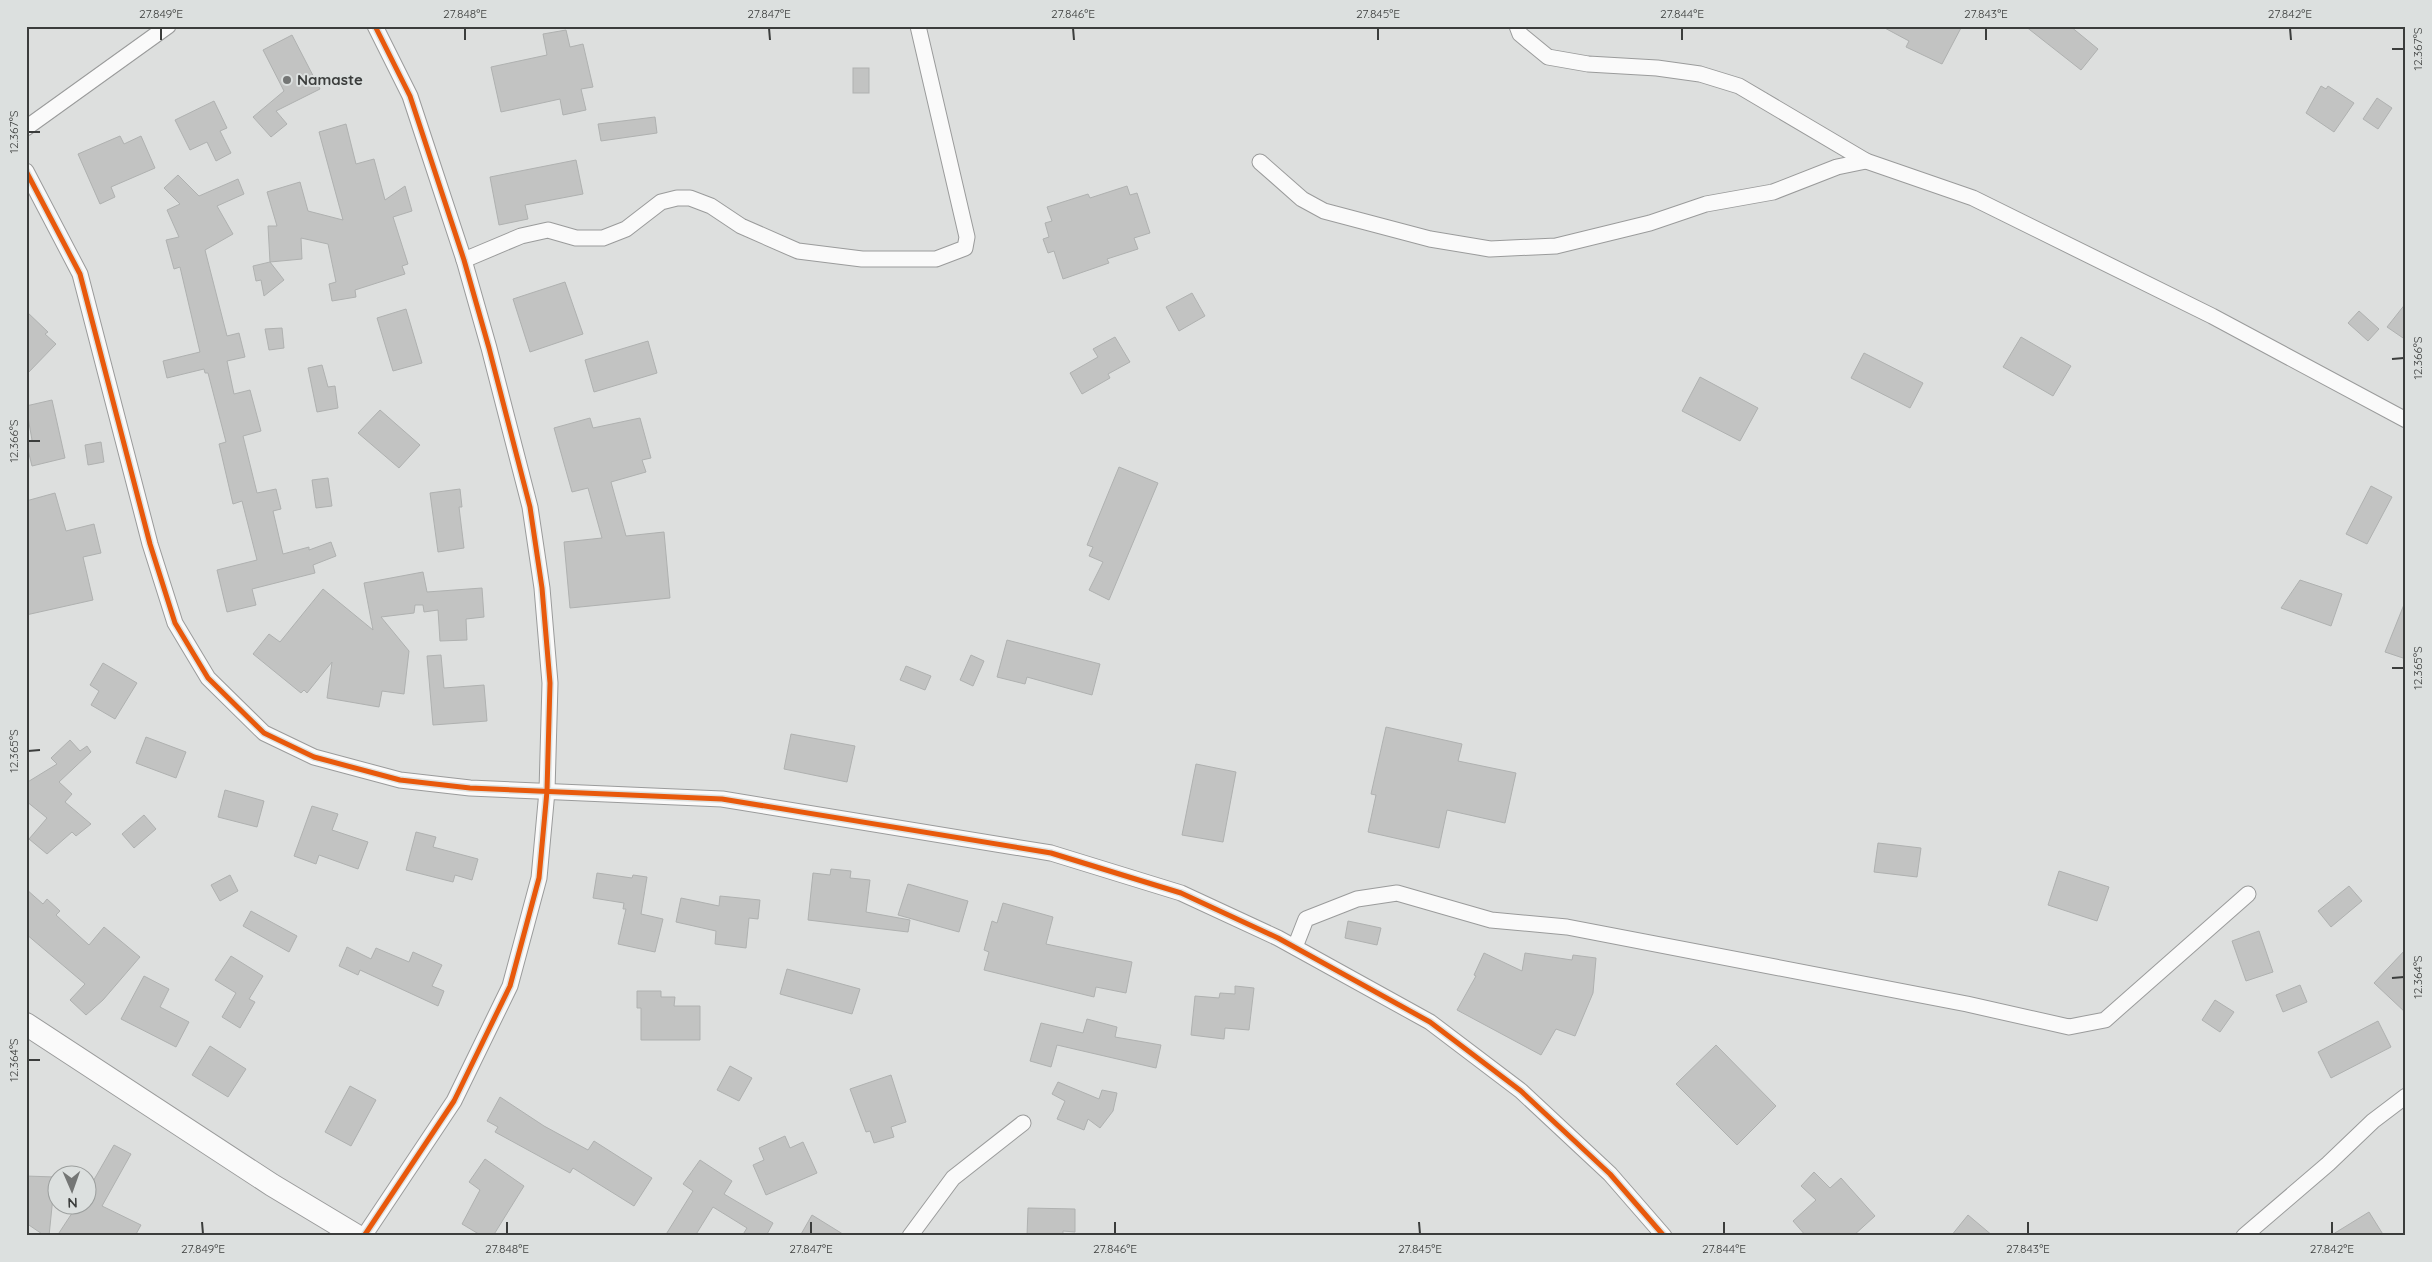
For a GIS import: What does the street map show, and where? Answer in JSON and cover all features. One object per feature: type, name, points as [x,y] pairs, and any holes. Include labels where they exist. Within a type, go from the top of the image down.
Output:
[{"type":"street","points":[[26,128],[168,26]]},
{"type":"street","points":[[364,1236],[454,1102],[510,986],[539,878],[547,791],[550,683],[542,588],[530,506],[464,260],[410,96],[374,26]]},
{"type":"street","points":[[464,260],[521,236],[548,230],[576,238],[603,238],[626,229],[661,202],[677,198],[690,198],[711,206],[741,226],[798,251],[862,259],[936,259],[965,248],[968,237],[918,26]]},
{"type":"street","points":[[1517,26],[1520,34],[1548,56],[1588,64],[1657,68],[1700,74],[1739,86],[1866,161],[1973,198],[2212,316],[2406,420]]},
{"type":"street","points":[[1260,162],[1302,199],[1324,211],[1430,239],[1490,249],[1556,246],[1650,223],[1706,204],[1773,192],[1837,167],[1866,161]]},
{"type":"street","points":[[26,171],[80,274],[150,544],[175,623],[208,678],[264,733],[314,757],[400,780],[470,788],[722,799],[1051,853],[1181,893],[1295,947],[1430,1022],[1521,1092],[1610,1174],[1664,1236]]},
{"type":"street","points":[[1295,947],[1306,920],[1357,899],[1397,893],[1491,920],[1567,927],[1967,1004],[2069,1026],[2105,1020],[2248,894]]},
{"type":"street","points":[[26,1024],[272,1185],[357,1236]]},
{"type":"street","points":[[2244,1236],[2328,1164],[2373,1120],[2406,1096]]},
{"type":"street","points":[[910,1236],[952,1178],[1023,1123]]},
{"type":"building","points":[[1881,26],[1962,26],[1942,64],[1906,47],[1909,41]]},
{"type":"building","points":[[2025,26],[2070,26],[2098,49],[2081,70]]},
{"type":"building","points":[[566,30],[570,47],[583,44],[593,87],[581,89],[586,110],[563,115],[560,99],[501,112],[491,67],[547,55],[543,34]]},
{"type":"building","points":[[292,35],[320,89],[276,111],[287,124],[271,137],[253,117],[284,91],[263,50]]},
{"type":"building","points":[[853,68],[869,68],[869,93],[853,93]]},
{"type":"building","points":[[2321,86],[2326,89],[2328,86],[2354,103],[2334,132],[2306,113]]},
{"type":"building","points":[[2377,98],[2392,108],[2378,129],[2363,119]]},
{"type":"building","points":[[214,101],[227,128],[220,131],[231,153],[216,161],[207,142],[190,150],[175,120]]},
{"type":"building","points":[[655,117],[657,133],[601,141],[598,124]]},
{"type":"building","points":[[346,124],[356,164],[374,159],[385,200],[405,186],[412,211],[393,217],[408,264],[402,266],[405,274],[355,290],[356,297],[332,301],[329,284],[336,282],[328,244],[301,238],[302,259],[270,262],[268,226],[277,226],[267,192],[300,182],[308,211],[343,220],[319,132]]},
{"type":"building","points":[[120,136],[124,144],[141,136],[155,168],[111,187],[115,197],[100,204],[78,154]]},
{"type":"building","points":[[576,160],[583,194],[525,205],[528,219],[499,225],[490,177]]},
{"type":"building","points":[[178,175],[199,196],[238,179],[244,194],[217,206],[233,234],[205,250],[227,336],[239,333],[245,357],[227,361],[234,394],[250,390],[261,431],[243,436],[257,493],[276,489],[281,509],[273,511],[283,554],[309,547],[309,550],[331,542],[336,556],[313,565],[315,573],[252,589],[256,605],[227,612],[217,570],[257,560],[242,501],[233,504],[219,444],[226,442],[208,373],[205,373],[204,369],[167,378],[163,361],[200,352],[180,267],[174,269],[166,240],[179,237],[167,210],[180,204],[164,188]]},
{"type":"building","points":[[1127,186],[1130,195],[1137,193],[1150,233],[1134,238],[1138,249],[1107,259],[1109,263],[1063,279],[1054,251],[1048,253],[1043,239],[1049,237],[1045,223],[1052,221],[1047,207],[1088,194],[1090,198]]},
{"type":"building","points":[[270,262],[284,280],[264,296],[261,280],[256,281],[253,266]]},
{"type":"building","points":[[565,282],[583,334],[530,352],[513,299]]},
{"type":"building","points":[[1192,293],[1205,316],[1179,331],[1166,307]]},
{"type":"building","points":[[2406,303],[2406,340],[2387,327]]},
{"type":"building","points":[[406,309],[422,363],[393,371],[377,318]]},
{"type":"building","points":[[26,311],[48,332],[45,334],[56,344],[26,375]]},
{"type":"building","points":[[2359,311],[2379,329],[2368,341],[2348,323]]},
{"type":"building","points":[[282,328],[284,348],[269,350],[265,329]]},
{"type":"building","points":[[1115,337],[1130,362],[1108,374],[1110,378],[1082,394],[1070,373],[1098,357],[1093,349]]},
{"type":"building","points":[[2021,337],[2071,366],[2053,396],[2003,367]]},
{"type":"building","points":[[648,341],[657,373],[594,392],[585,360]]},
{"type":"building","points":[[1864,353],[1923,383],[1910,408],[1851,378]]},
{"type":"building","points":[[322,365],[328,387],[335,386],[338,408],[317,412],[308,368]]},
{"type":"building","points":[[1700,377],[1758,408],[1740,441],[1682,411]]},
{"type":"building","points":[[52,400],[65,458],[32,466],[26,442],[32,440],[26,406]]},
{"type":"building","points":[[380,410],[420,445],[399,468],[358,433]]},
{"type":"building","points":[[590,418],[593,428],[640,418],[651,458],[642,460],[646,472],[611,482],[626,536],[664,532],[670,598],[570,608],[564,542],[602,538],[588,488],[572,492],[554,428]]},
{"type":"building","points":[[101,442],[104,462],[88,465],[85,445]]},
{"type":"building","points":[[1119,467],[1158,483],[1109,600],[1089,590],[1103,562],[1089,556],[1093,547],[1087,545]]},
{"type":"building","points":[[328,478],[332,506],[316,508],[312,480]]},
{"type":"building","points":[[2371,486],[2392,497],[2367,544],[2346,534]]},
{"type":"building","points":[[460,489],[462,507],[459,507],[464,548],[438,552],[430,493]]},
{"type":"building","points":[[55,493],[66,531],[94,524],[101,553],[83,557],[93,600],[26,615],[26,501]]},
{"type":"building","points":[[423,572],[427,592],[482,588],[484,617],[466,619],[467,640],[440,641],[438,610],[424,612],[423,605],[415,605],[414,613],[381,617],[409,651],[404,694],[382,691],[379,707],[327,698],[332,662],[307,693],[304,690],[301,693],[253,654],[269,634],[280,642],[323,589],[373,630],[364,583]]},
{"type":"building","points":[[2300,580],[2342,594],[2331,626],[2281,608]]},
{"type":"building","points":[[2406,602],[2406,659],[2385,652]]},
{"type":"building","points":[[1007,640],[1100,664],[1092,695],[1027,677],[1025,684],[997,677]]},
{"type":"building","points":[[441,655],[444,688],[484,685],[487,721],[433,725],[427,656]]},
{"type":"building","points":[[971,655],[984,661],[973,686],[960,680]]},
{"type":"building","points":[[103,663],[137,683],[115,719],[91,705],[99,691],[90,685]]},
{"type":"building","points":[[906,666],[931,676],[925,690],[900,680]]},
{"type":"building","points":[[1386,727],[1462,744],[1458,761],[1516,773],[1505,823],[1447,810],[1439,848],[1368,832],[1376,795],[1371,794]]},
{"type":"building","points":[[791,734],[855,746],[847,782],[784,769]]},
{"type":"building","points":[[146,737],[186,752],[176,778],[136,763]]},
{"type":"building","points":[[70,740],[80,751],[87,746],[91,752],[59,782],[72,794],[65,802],[91,824],[76,836],[72,832],[47,854],[29,839],[47,818],[26,801],[26,783],[57,764],[51,758]]},
{"type":"building","points":[[1196,764],[1236,772],[1223,842],[1182,835]]},
{"type":"building","points":[[225,790],[264,801],[257,827],[218,817]]},
{"type":"building","points":[[312,806],[338,814],[332,830],[368,842],[358,869],[319,855],[316,864],[294,856]]},
{"type":"building","points":[[144,815],[156,829],[134,848],[122,834]]},
{"type":"building","points":[[416,832],[436,837],[433,847],[478,859],[472,880],[455,875],[453,882],[406,870]]},
{"type":"building","points":[[1878,843],[1921,848],[1917,877],[1874,872]]},
{"type":"building","points":[[831,869],[851,871],[850,878],[870,880],[866,912],[910,920],[908,932],[808,920],[813,873],[830,875]]},
{"type":"building","points":[[2059,871],[2109,887],[2097,921],[2048,905]]},
{"type":"building","points":[[597,873],[632,878],[633,875],[647,877],[641,914],[663,919],[655,952],[618,944],[626,909],[623,909],[624,903],[593,898]]},
{"type":"building","points":[[230,875],[238,891],[220,901],[211,885]]},
{"type":"building","points":[[908,884],[968,901],[959,932],[898,915]]},
{"type":"building","points":[[2349,886],[2362,901],[2331,927],[2318,911]]},
{"type":"building","points":[[26,889],[43,904],[47,899],[60,911],[56,915],[89,945],[104,927],[140,957],[103,1000],[86,1015],[70,1000],[85,984],[26,934]]},
{"type":"building","points":[[720,896],[760,900],[758,919],[749,918],[746,948],[715,944],[716,931],[676,922],[681,898],[719,906]]},
{"type":"building","points":[[1003,903],[1053,917],[1046,944],[1132,962],[1126,993],[1096,987],[1094,997],[984,970],[989,952],[984,950],[992,921],[997,923]]},
{"type":"building","points":[[251,911],[297,936],[289,952],[243,926]]},
{"type":"building","points":[[1348,921],[1381,928],[1377,945],[1345,938]]},
{"type":"building","points":[[2259,931],[2273,972],[2246,981],[2232,941]]},
{"type":"building","points":[[347,947],[371,959],[376,948],[409,962],[413,952],[442,965],[432,986],[444,991],[438,1006],[360,970],[358,975],[339,966]]},
{"type":"building","points":[[2406,949],[2406,1013],[2374,983]]},
{"type":"building","points":[[1484,953],[1522,971],[1525,953],[1572,960],[1573,955],[1596,958],[1593,993],[1575,1036],[1556,1029],[1541,1055],[1457,1010],[1476,976],[1474,975]]},
{"type":"building","points":[[231,956],[263,976],[249,999],[255,1002],[240,1028],[222,1017],[236,993],[215,980]]},
{"type":"building","points":[[787,969],[860,989],[852,1014],[780,994]]},
{"type":"building","points":[[144,976],[169,989],[160,1007],[189,1022],[176,1047],[121,1019]]},
{"type":"building","points":[[2300,985],[2307,1002],[2283,1012],[2276,995]]},
{"type":"building","points":[[1235,986],[1254,988],[1249,1030],[1225,1028],[1224,1039],[1191,1035],[1195,996],[1219,998],[1220,993],[1235,994]]},
{"type":"building","points":[[637,991],[661,991],[661,997],[675,997],[674,1006],[700,1006],[700,1040],[641,1040],[641,1008],[637,1008]]},
{"type":"building","points":[[2215,1000],[2234,1012],[2220,1032],[2202,1020]]},
{"type":"building","points":[[1087,1019],[1117,1027],[1115,1037],[1161,1045],[1156,1068],[1057,1045],[1051,1067],[1030,1061],[1041,1023],[1083,1033]]},
{"type":"building","points":[[2378,1021],[2391,1047],[2331,1078],[2318,1052]]},
{"type":"building","points":[[1716,1045],[1776,1106],[1737,1145],[1676,1084]]},
{"type":"building","points":[[210,1046],[246,1069],[228,1097],[192,1075]]},
{"type":"building","points":[[730,1066],[752,1078],[739,1101],[717,1090]]},
{"type":"building","points":[[891,1075],[906,1122],[891,1127],[894,1137],[874,1143],[870,1131],[866,1132],[850,1089]]},
{"type":"building","points":[[1058,1082],[1099,1099],[1102,1090],[1117,1093],[1113,1111],[1100,1128],[1088,1119],[1084,1130],[1057,1119],[1065,1101],[1052,1094]]},
{"type":"building","points":[[350,1086],[376,1100],[351,1146],[325,1132]]},
{"type":"building","points":[[500,1097],[544,1126],[588,1150],[594,1141],[652,1178],[634,1206],[573,1168],[570,1173],[495,1132],[498,1127],[487,1121]]},
{"type":"building","points":[[785,1136],[790,1148],[803,1142],[817,1173],[766,1195],[753,1165],[764,1160],[759,1148]]},
{"type":"building","points":[[114,1145],[131,1154],[102,1206],[141,1225],[135,1236],[57,1236],[71,1214],[98,1214],[98,1173]]},
{"type":"building","points":[[485,1159],[524,1186],[493,1236],[482,1236],[462,1224],[480,1190],[469,1182]]},
{"type":"building","points":[[700,1160],[732,1181],[724,1194],[773,1223],[766,1236],[742,1236],[747,1228],[713,1207],[695,1236],[665,1236],[693,1191],[683,1184]]},
{"type":"building","points":[[1814,1172],[1830,1188],[1841,1178],[1875,1216],[1853,1236],[1806,1236],[1793,1221],[1816,1200],[1801,1186]]},
{"type":"building","points":[[26,1176],[48,1177],[48,1214],[51,1214],[49,1236],[45,1236],[26,1223]]},
{"type":"building","points":[[1028,1208],[1075,1209],[1075,1232],[1063,1231],[1063,1236],[1027,1236]]},
{"type":"building","points":[[2369,1212],[2384,1236],[2330,1236]]},
{"type":"building","points":[[812,1215],[846,1236],[800,1236]]},
{"type":"building","points":[[1968,1215],[1993,1236],[1951,1236]]},
{"type":"cycle path","points":[[364,1236],[454,1101],[510,986],[539,878],[547,791],[550,683],[542,588],[530,507],[489,348],[464,260],[410,96],[375,26]]},
{"type":"cycle path","points":[[26,171],[80,274],[150,544],[175,623],[208,678],[264,733],[314,757],[400,780],[470,788],[722,799],[1051,853],[1181,893],[1278,938],[1430,1022],[1521,1091],[1610,1174],[1664,1236]]},
{"type":"place","name":"Namaste","points":[[287,80]]}]
